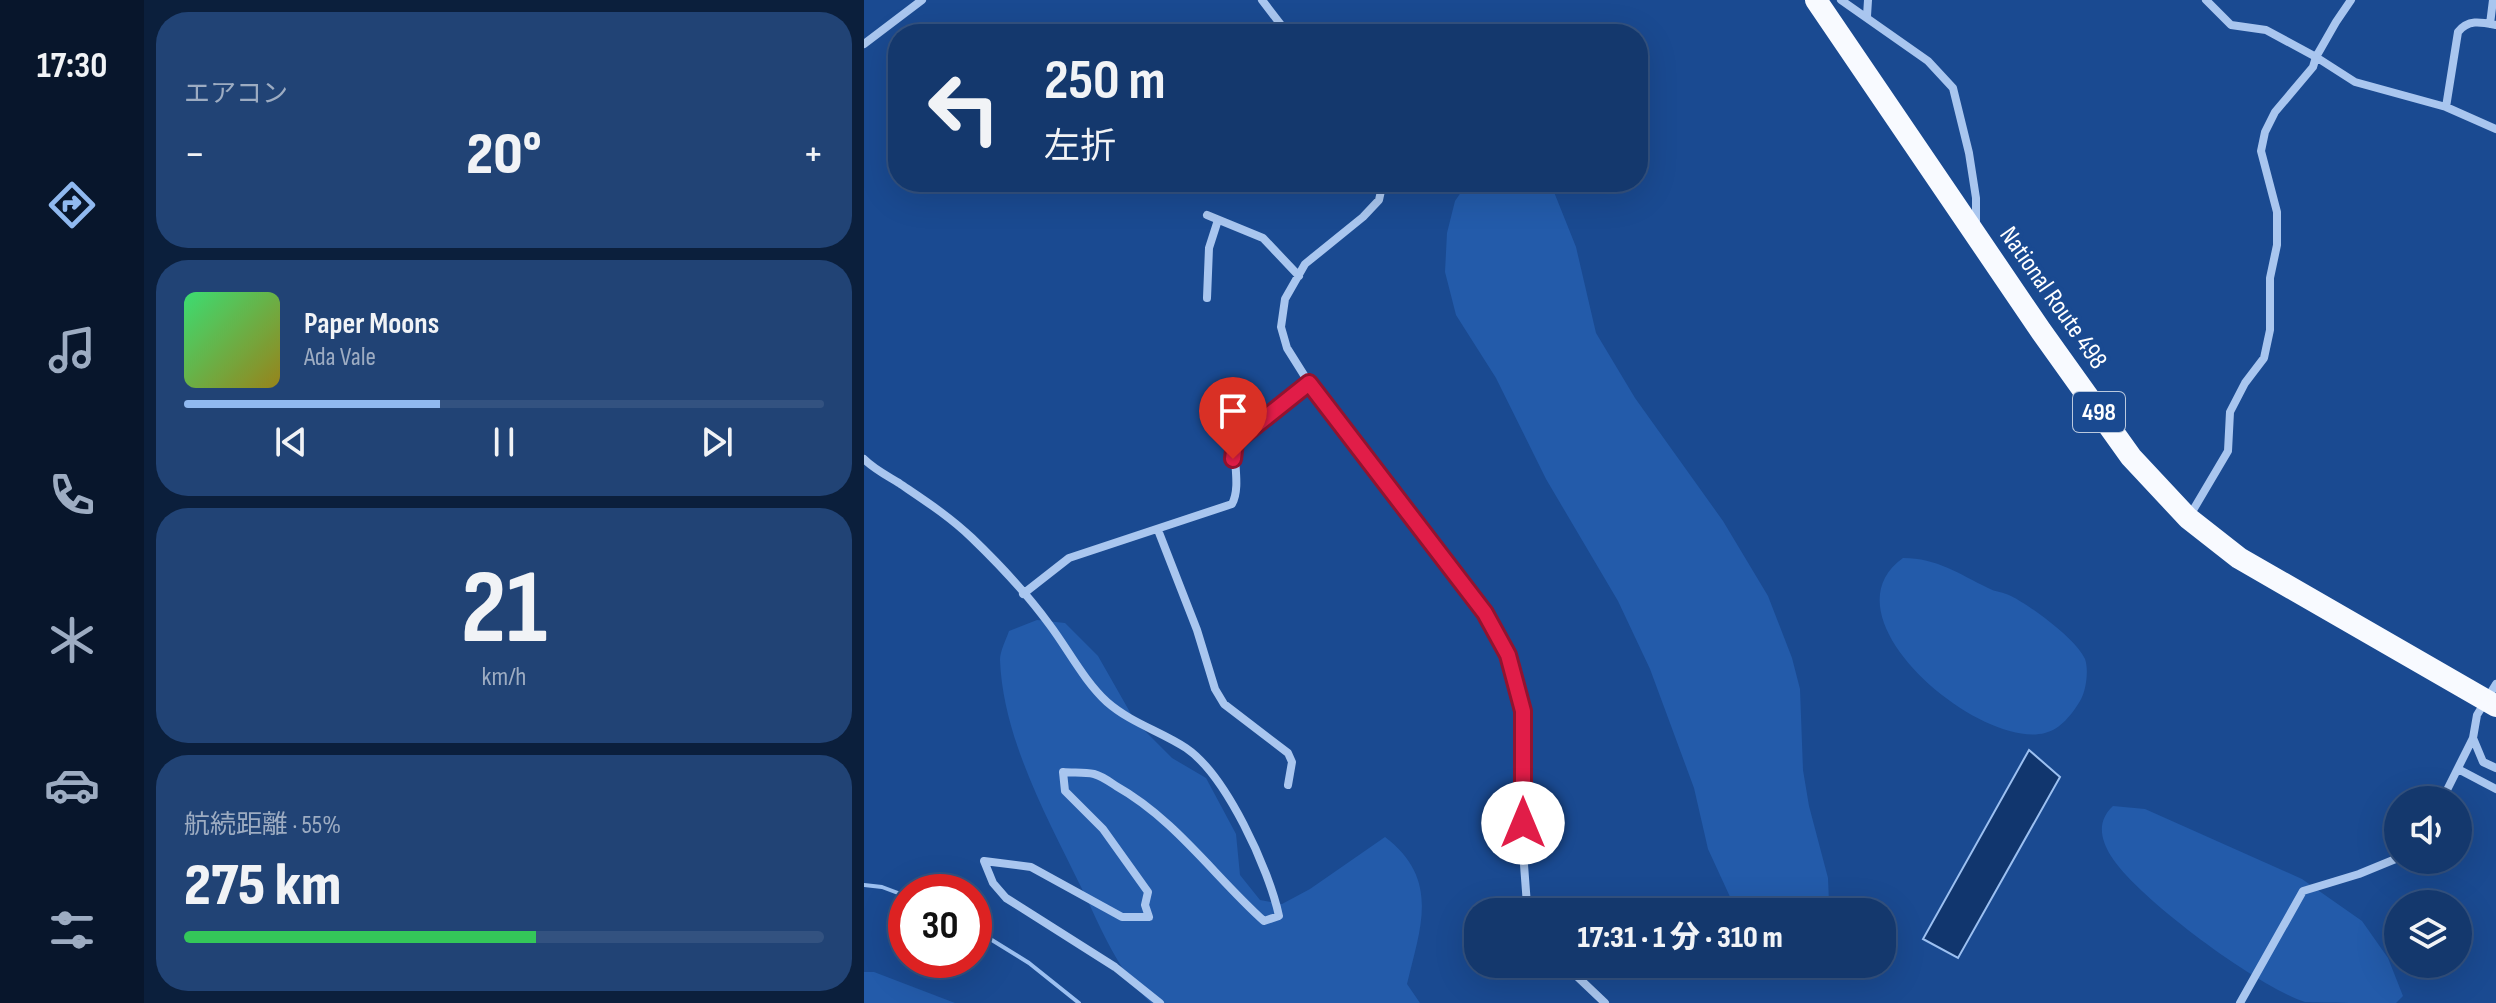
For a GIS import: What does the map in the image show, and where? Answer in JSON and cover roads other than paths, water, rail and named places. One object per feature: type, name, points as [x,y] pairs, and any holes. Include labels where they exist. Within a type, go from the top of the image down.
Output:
[{"type":"highway","name":"National Route 498","points":[[1816,0],[2041,331],[2131,457],[2188,518],[2239,558],[2492,697]]},
{"type":"street","points":[[890,24],[922,0]]},
{"type":"street","points":[[1262,0],[1280,24]]},
{"type":"street","points":[[1841,0],[1928,61],[1953,88],[1976,198],[1976,235]]},
{"type":"street","points":[[1867,16],[1868,0]]},
{"type":"street","points":[[2206,0],[2231,25],[2266,30],[2355,82],[2446,107],[2496,129]]},
{"type":"street","points":[[2188,518],[2228,451],[2230,412],[2245,383],[2264,358],[2270,330],[2270,278],[2277,245],[2277,212],[2261,151],[2265,132],[2275,112],[2313,67],[2351,0]]},
{"type":"street","points":[[2446,107],[2458,32],[2464,24],[2472,22],[2493,24],[2493,0]]},
{"type":"street","points":[[864,44],[888,26]]},
{"type":"street","points":[[1381,192],[1379,200],[1363,217],[1305,264],[1285,299],[1281,327],[1287,348],[1309,383],[1485,613],[1508,655],[1523,711],[1523,851],[1526,898]]},
{"type":"street","points":[[1207,215],[1263,238],[1299,276]]},
{"type":"street","points":[[1207,298],[1209,248],[1218,220]]},
{"type":"street","points":[[1023,594],[1069,558],[1232,504],[1237,495],[1233,459],[1235,442],[1309,383]]},
{"type":"street","points":[[864,459],[874,469],[944,513],[972,538],[1047,620],[1105,700],[1132,721],[1185,748],[1205,764],[1241,819],[1276,901],[1279,916],[1264,921],[1218,872],[1132,795],[1097,775],[1063,772],[1065,791],[1103,829],[1148,892],[1145,905],[1149,917],[1122,917],[1061,882],[1019,863],[984,861],[993,883],[1006,898],[1115,967],[1160,1003]]},
{"type":"street","points":[[1158,530],[1197,630],[1215,689],[1224,704],[1288,753],[1292,762],[1288,785]]},
{"type":"street","points":[[2449,786],[2473,738],[2477,715],[2492,697]]},
{"type":"street","points":[[2473,738],[2483,762],[2496,768]]},
{"type":"street","points":[[2458,769],[2496,789]]},
{"type":"street","points":[[2240,1003],[2303,891],[2384,864]]},
{"type":"street","points":[[1579,978],[1605,1003]]},
{"type":"waterway","points":[[864,885],[888,889]]},
{"type":"waterway","points":[[992,940],[1029,963],[1079,1003]]}]
